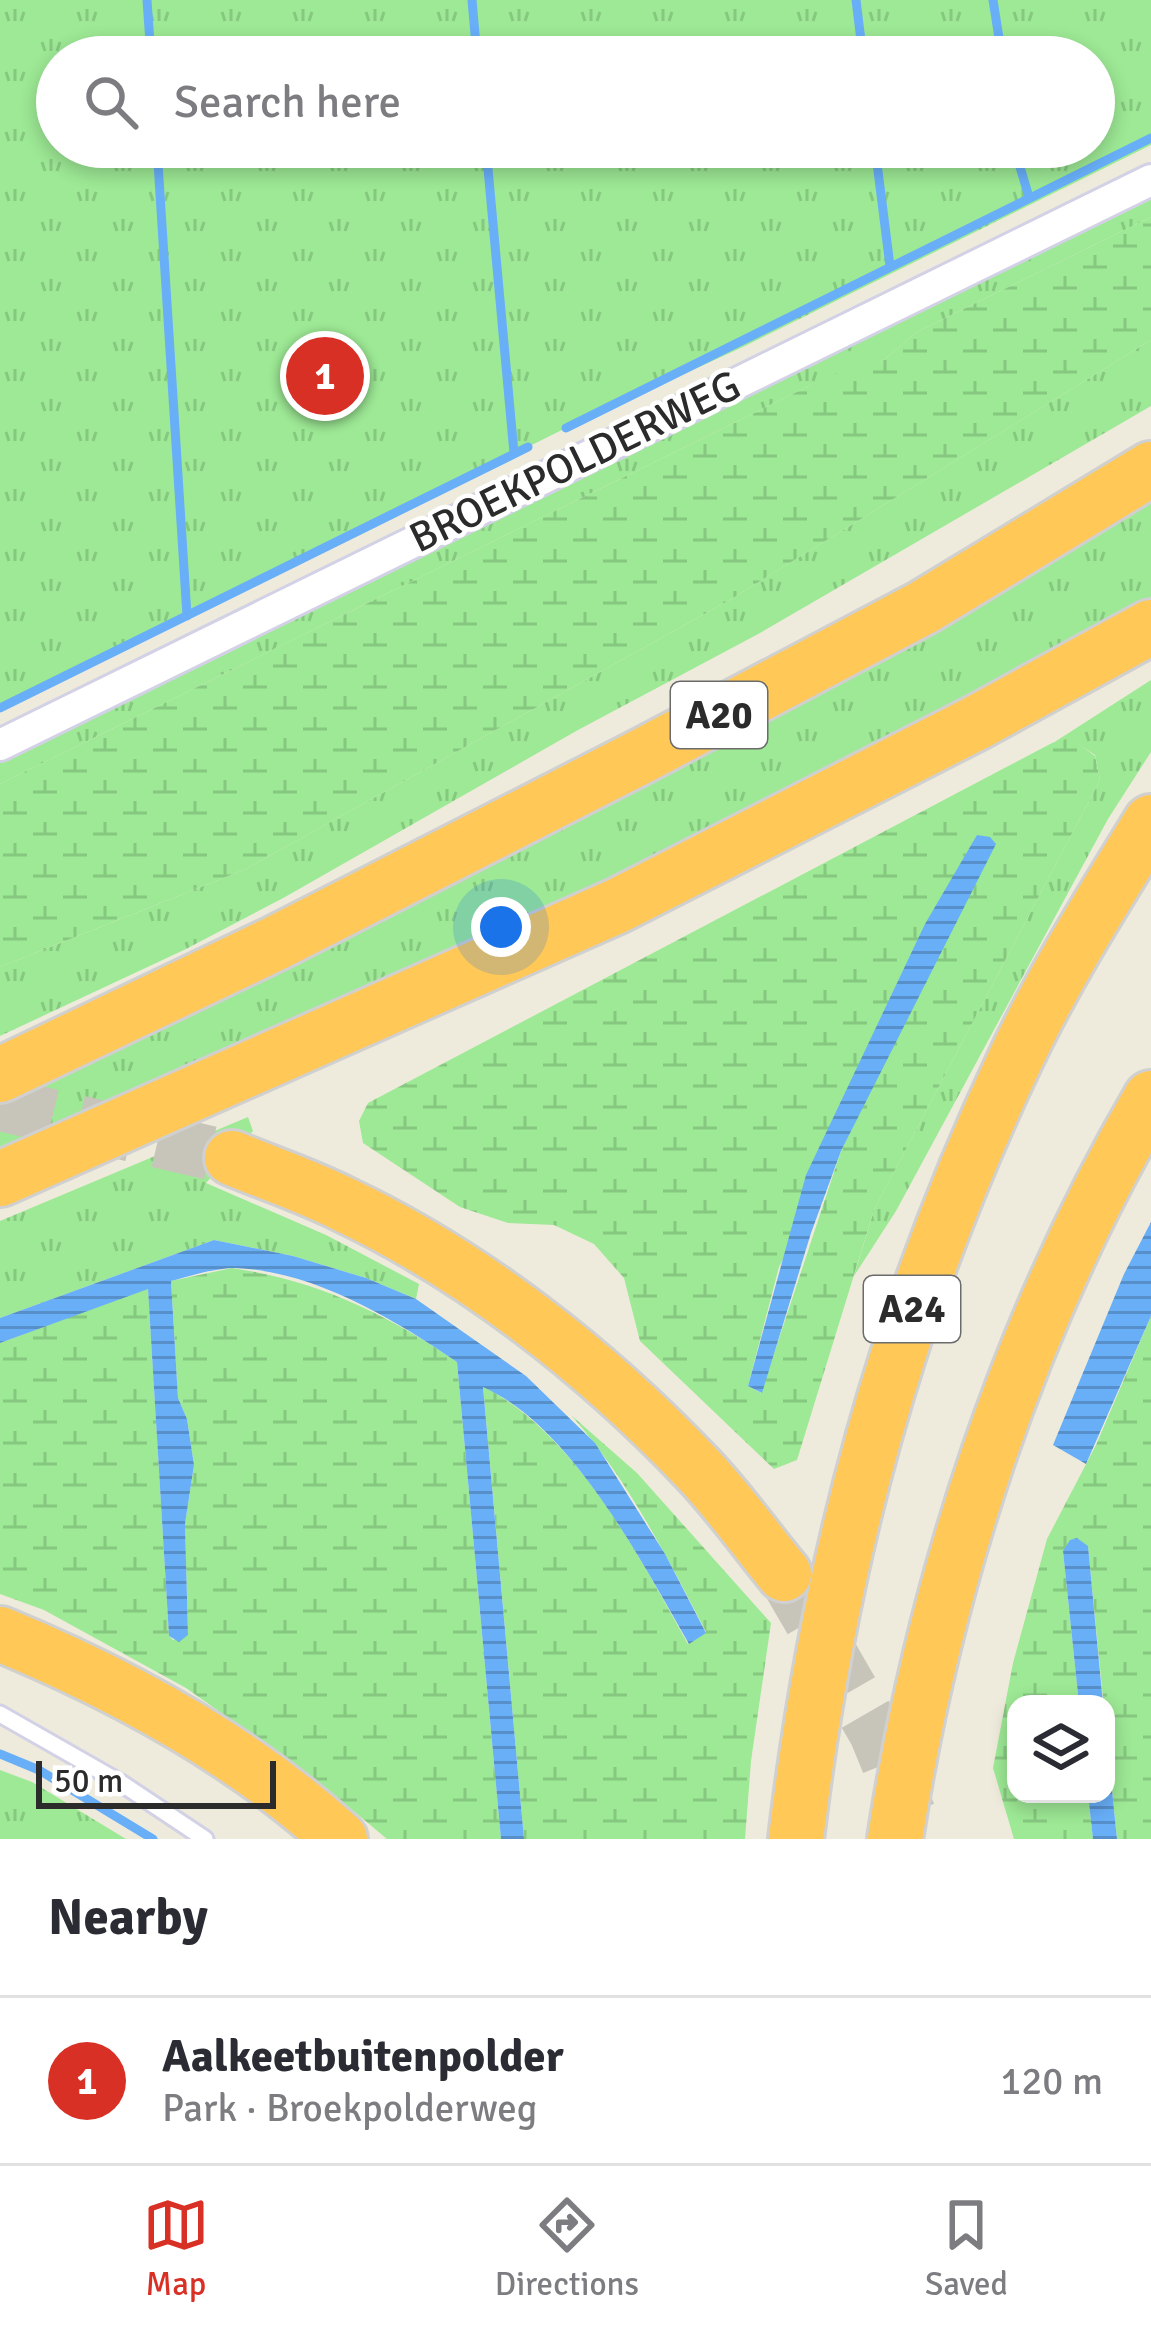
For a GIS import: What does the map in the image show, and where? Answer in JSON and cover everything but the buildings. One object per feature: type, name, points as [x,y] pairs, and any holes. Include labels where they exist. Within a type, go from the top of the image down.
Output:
[{"type":"highway","name":"A20","points":[[0,1075],[255,954],[702,724],[924,607],[1151,469]]},
{"type":"highway","points":[[0,1179],[617,906],[936,744],[1151,627]]},
{"type":"highway","name":"A24","points":[[796,1839],[836,1583],[903,1330],[1015,1058],[1070,953],[1151,822]]},
{"type":"highway","points":[[895,1839],[930,1656],[979,1484],[1041,1320],[1151,1098]]},
{"type":"highway","points":[[232,1158],[344,1204],[491,1289],[588,1362],[698,1468],[784,1574]]},
{"type":"highway","points":[[0,1634],[80,1667],[160,1711],[240,1763],[340,1839]]},
{"type":"street","name":"BROEKPOLDERWEG","points":[[0,746],[1151,180]]},
{"type":"lane","points":[[0,1714],[121,1783],[205,1839]]},
{"type":"green space","points":[[0,0],[1151,0],[1151,145],[1115,163],[1115,36],[36,36],[36,168],[1105,168],[745,346],[566,428],[0,708]]},
{"type":"green space","points":[[1151,196],[1151,217],[917,332],[881,362],[809,386],[0,784],[0,760]]},
{"type":"green space","points":[[1151,217],[1151,340],[733,598],[246,869],[0,967],[0,784],[809,386],[845,369],[881,362],[917,332]]},
{"type":"green space","points":[[1151,340],[1151,406],[760,633],[578,730],[285,897],[0,1036],[0,967],[246,869],[733,598]]},
{"type":"green space","points":[[1151,493],[1151,598],[681,848],[0,1160],[0,1097]]},
{"type":"green space","points":[[1151,680],[1151,752],[1108,819],[896,1211],[854,1276],[874,1210],[1100,780],[1095,755],[1071,739],[1053,743]]},
{"type":"green space","points":[[1071,738],[1095,756],[1100,780],[874,1210],[797,1460],[774,1469],[640,1341],[624,1278],[594,1244],[554,1225],[508,1223],[460,1207],[363,1143],[359,1121],[368,1103],[1052,743]],"holes":[[[916,998],[841,1151],[761,1393],[748,1386],[779,1267]]]},
{"type":"green space","points":[[248,1117],[253,1131],[206,1183],[326,1235],[419,1284],[416,1299],[293,1256],[214,1240],[0,1318],[0,1221]]},
{"type":"green space","points":[[232,1268],[293,1281],[350,1302],[404,1328],[457,1362],[501,1839],[387,1839],[319,1782],[186,1688],[44,1610],[0,1594],[0,1343],[148,1288],[169,1636],[173,1640],[188,1635],[185,1524],[194,1465],[187,1419],[178,1398],[171,1281]]},
{"type":"green space","points":[[1151,1316],[1151,1839],[1117,1839],[1115,1695],[1103,1695],[1088,1547],[1077,1538],[1063,1551],[1078,1695],[1007,1695],[1007,1803],[1089,1803],[1093,1839],[1014,1839],[993,1768],[1013,1663],[1047,1539],[1096,1445]]},
{"type":"green space","points":[[483,1386],[517,1408],[576,1466],[626,1536],[688,1644],[706,1632],[628,1492],[571,1415],[637,1473],[771,1623],[745,1839],[524,1839]]},
{"type":"green space","points":[[0,1770],[32,1782],[126,1839],[0,1839]]},
{"type":"water","points":[[977,835],[990,837],[996,844],[841,1151],[762,1393],[748,1386],[806,1175],[925,924]]},
{"type":"water","points":[[1151,1222],[1151,1316],[1086,1464],[1053,1445],[1124,1274]]},
{"type":"water","points":[[214,1240],[293,1256],[416,1299],[526,1376],[595,1443],[665,1554],[706,1633],[689,1644],[626,1537],[574,1464],[546,1432],[483,1387],[524,1839],[501,1839],[457,1362],[380,1314],[294,1278],[235,1268],[171,1281],[178,1398],[187,1419],[194,1465],[185,1524],[188,1635],[179,1642],[169,1636],[148,1289],[0,1343],[0,1318]]},
{"type":"water","points":[[1077,1538],[1088,1546],[1102,1695],[1078,1695],[1063,1551]]},
{"type":"water","points":[[1089,1803],[1113,1803],[1117,1839],[1093,1839]]},
{"type":"waterway","points":[[147,0],[150,36]]},
{"type":"waterway","points":[[472,0],[475,36]]},
{"type":"waterway","points":[[856,0],[860,36]]},
{"type":"waterway","points":[[993,0],[999,36]]},
{"type":"waterway","points":[[1115,156],[1151,138]]},
{"type":"waterway","points":[[158,168],[187,616]]},
{"type":"waterway","points":[[488,168],[514,453]]},
{"type":"waterway","points":[[878,168],[890,266]]},
{"type":"waterway","points":[[1020,168],[1029,197]]},
{"type":"waterway","points":[[566,428],[1090,168]]},
{"type":"waterway","points":[[0,708],[528,447]]},
{"type":"waterway","points":[[0,1754],[39,1770],[153,1839]]},
{"type":"tunnel","points":[[0,1104],[232,1158]]},
{"type":"tunnel","points":[[784,1574],[876,1733],[909,1814]]},
{"type":"place","name":"Aalkeetbuitenpolder","points":[[325,376]]}]
